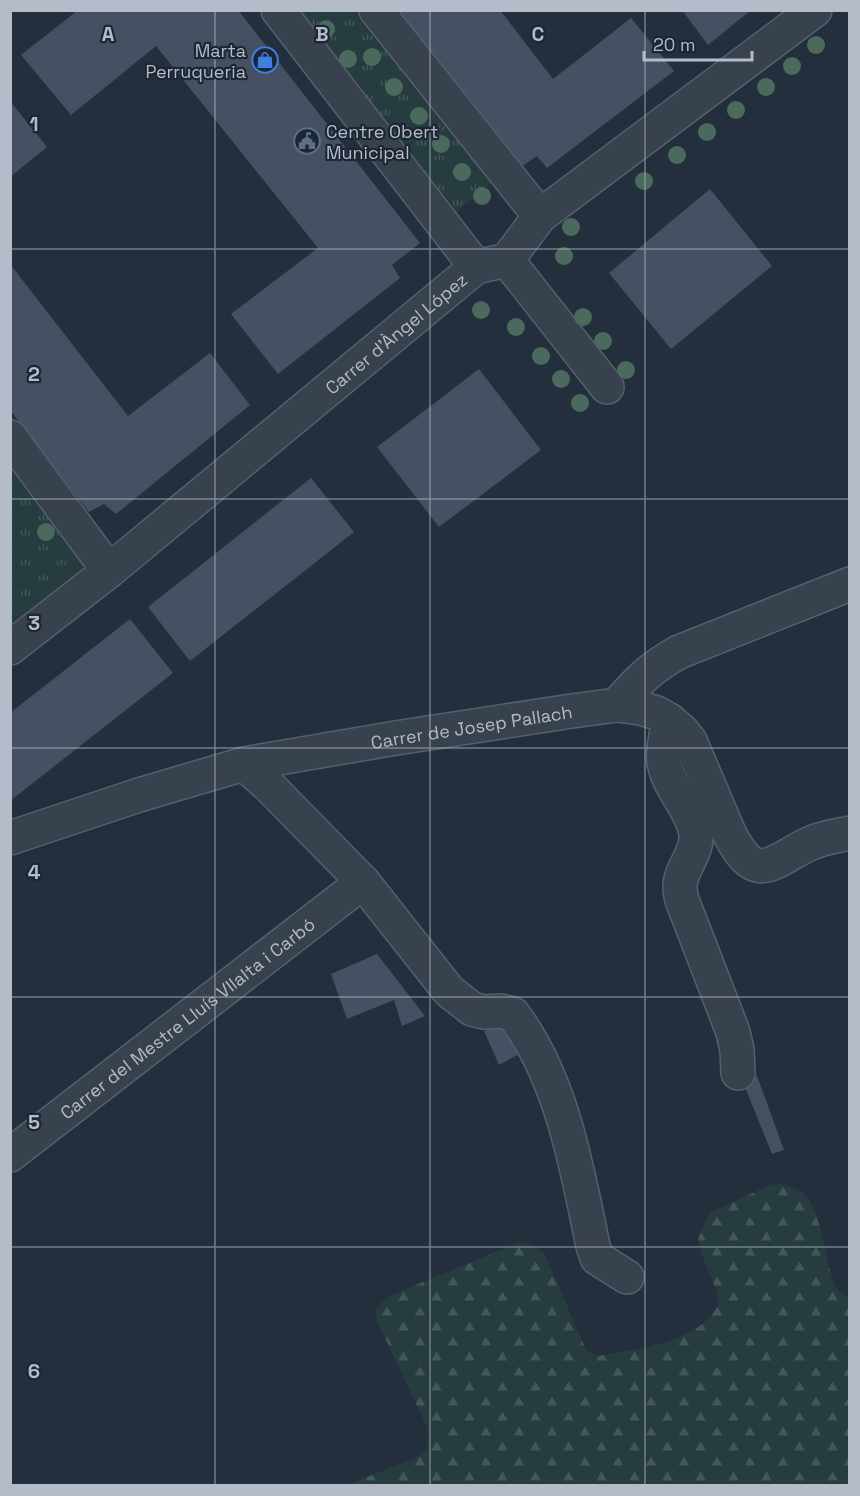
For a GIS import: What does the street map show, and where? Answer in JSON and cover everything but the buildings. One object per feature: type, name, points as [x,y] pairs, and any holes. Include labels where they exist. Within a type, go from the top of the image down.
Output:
[{"type":"street","points":[[278,10],[476,267]]},
{"type":"street","points":[[376,10],[540,216]]},
{"type":"street","points":[[607,387],[507,260],[540,216],[815,10]]},
{"type":"street","name":"Carrer d'Àngel López","points":[[10,648],[109,571],[476,267],[507,260]]},
{"type":"street","points":[[10,437],[109,571]]},
{"type":"street","points":[[617,705],[643,675],[679,652],[849,584]]},
{"type":"street","name":"Carrer de Josep Pallach","points":[[10,838],[139,795],[244,764],[396,738],[617,705],[657,713],[682,730],[690,741],[730,835],[738,850],[747,860],[760,867],[770,865],[809,844],[849,833]]},
{"type":"street","points":[[669,720],[664,762],[667,773],[694,824],[696,837],[693,853],[682,875],[680,887],[682,900],[733,1032],[738,1073]]},
{"type":"street","points":[[244,764],[268,785],[363,882],[449,991],[472,1009],[513,1014],[522,1025],[557,1101],[576,1162],[592,1246],[597,1258],[627,1276]]},
{"type":"street","name":"Carrer del Mestre Lluís VIlalta i Carbó","points":[[10,1155],[363,882]]},
{"type":"green space","points":[[299,11],[363,11],[496,179],[457,212]]},
{"type":"green space","points":[[10,463],[85,563],[81,571],[11,628]]},
{"type":"green space","points":[[780,1184],[796,1189],[807,1198],[819,1225],[835,1284],[841,1293],[849,1297],[849,1485],[347,1485],[420,1456],[427,1449],[428,1429],[377,1321],[375,1309],[389,1296],[518,1243],[526,1244],[545,1255],[586,1350],[599,1356],[649,1347],[683,1336],[698,1327],[719,1303],[698,1239],[711,1212],[770,1185]]},
{"type":"place","name":"Marta Perruqueria","points":[[265,60]]},
{"type":"place","name":"Centre Obert Municipal","points":[[307,141]]}]
